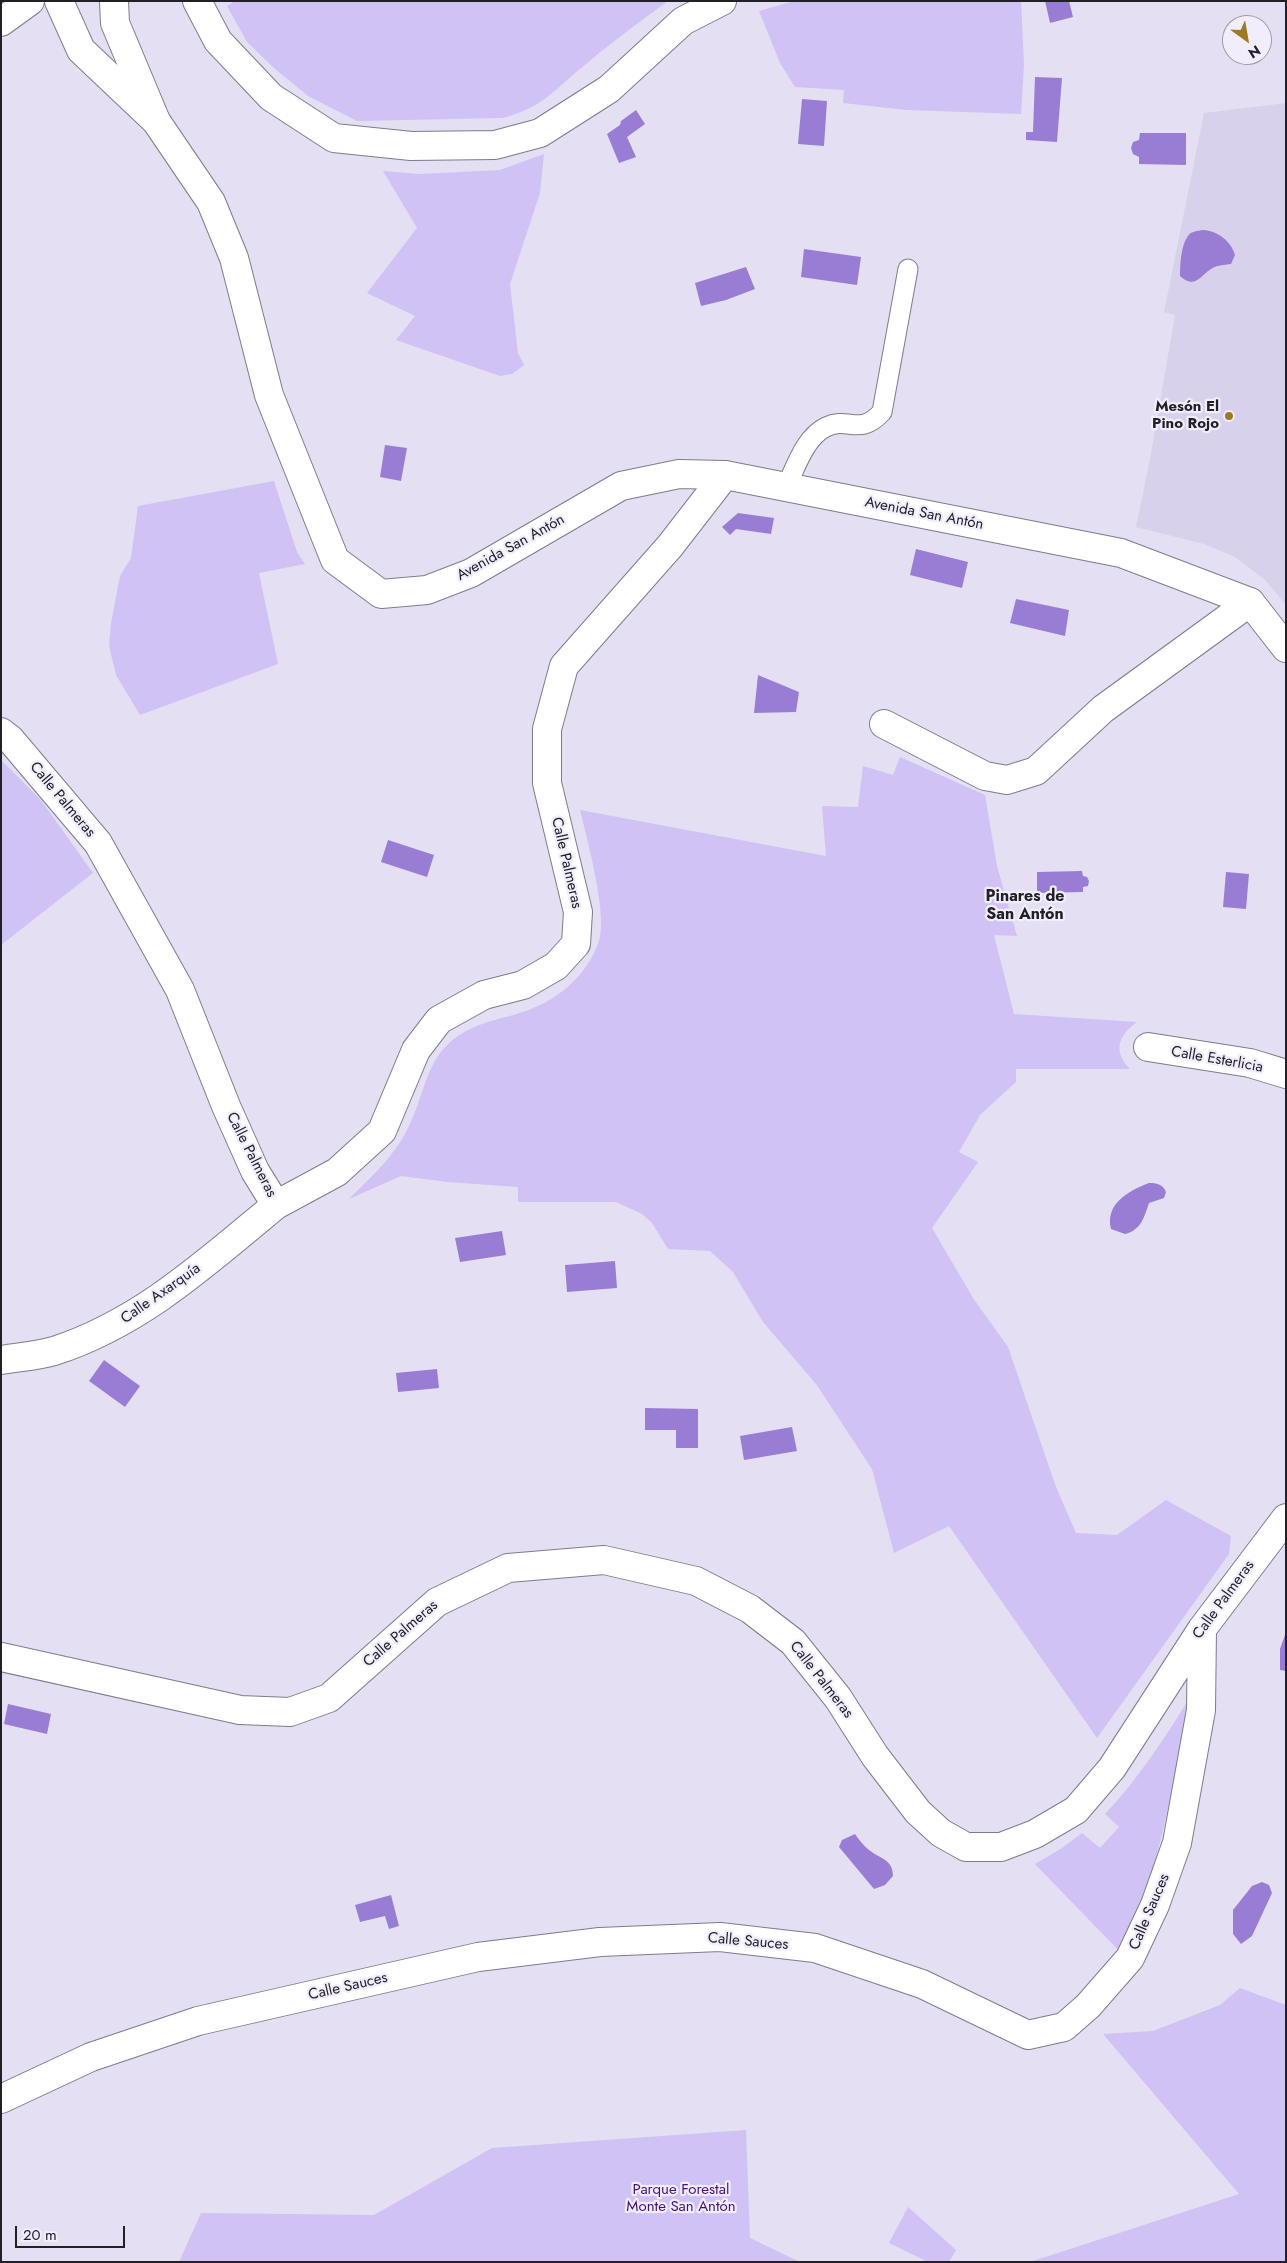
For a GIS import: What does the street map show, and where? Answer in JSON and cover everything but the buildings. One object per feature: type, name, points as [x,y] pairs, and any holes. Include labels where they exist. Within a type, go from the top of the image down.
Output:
[{"type":"street","points":[[1,22],[30,1]]},
{"type":"street","points":[[59,1],[81,50],[156,121]]},
{"type":"street","name":"Avenida San Antón","points":[[114,1],[114,23],[156,121],[211,202],[234,258],[269,395],[335,560],[381,594],[427,590],[471,573],[621,486],[678,474],[725,475],[1121,554],[1250,602]]},
{"type":"street","points":[[197,1],[218,41],[272,98],[334,138],[411,146],[495,145],[540,132],[609,89],[683,21],[722,1]]},
{"type":"street","name":"Calle Palmeras","points":[[1,732],[10,739],[98,843],[180,990],[226,1106],[255,1171],[276,1205],[337,1172],[382,1131],[416,1050],[439,1020],[484,995],[523,985],[556,966],[576,944],[578,912],[547,782],[547,729],[564,666],[670,546],[725,475]]},
{"type":"street","points":[[884,724],[984,776],[1007,780],[1036,771],[1102,709],[1250,602],[1286,648]]},
{"type":"street","name":"Calle Esterlicia","points":[[1148,1048],[1250,1062],[1286,1074]]},
{"type":"street","name":"Calle Axarquía","points":[[1,1360],[53,1351],[122,1323],[171,1291],[276,1205]]},
{"type":"street","name":"Calle Palmeras","points":[[1,1657],[240,1710],[290,1712],[329,1698],[437,1602],[508,1568],[604,1560],[696,1581],[750,1609],[793,1642],[838,1698],[875,1756],[918,1812],[940,1834],[966,1847],[1001,1847],[1035,1834],[1076,1810],[1112,1768],[1202,1629],[1286,1518]]},
{"type":"street","name":"Calle Sauces","points":[[1,2099],[91,2057],[198,2022],[478,1957],[600,1942],[720,1937],[815,1948],[922,1984],[1028,2035],[1064,2027],[1088,2006],[1130,1958],[1155,1904],[1174,1852],[1201,1710],[1202,1629]]},
{"type":"lane","points":[[786,487],[809,442],[825,427],[839,423],[857,426],[873,423],[882,412],[908,269]]},
{"type":"shaded area","points":[[1045,1],[1069,1],[1073,17],[1050,23]]},
{"type":"shaded area","points":[[1035,77],[1062,78],[1057,142],[1026,140],[1026,132],[1033,132]]},
{"type":"shaded area","points":[[802,99],[827,101],[824,146],[798,144]]},
{"type":"shaded area","points":[[1286,103],[1286,605],[1265,580],[1235,557],[1204,544],[1136,527],[1175,315],[1164,312],[1204,113]]},
{"type":"shaded area","points":[[636,110],[645,124],[627,137],[636,157],[619,163],[607,134]]},
{"type":"shaded area","points":[[1140,133],[1186,133],[1186,165],[1139,164],[1139,157],[1133,154],[1131,148],[1133,142],[1139,140]]},
{"type":"shaded area","points":[[1203,230],[1214,232],[1227,241],[1235,255],[1231,264],[1215,267],[1197,280],[1189,282],[1180,276],[1182,249],[1189,234]]},
{"type":"shaded area","points":[[804,249],[861,257],[857,285],[801,277]]},
{"type":"shaded area","points":[[746,267],[755,289],[726,300],[701,306],[695,283]]},
{"type":"shaded area","points":[[385,445],[407,448],[401,481],[380,477]]},
{"type":"shaded area","points":[[738,513],[774,518],[771,534],[736,529],[730,535],[722,527]]},
{"type":"shaded area","points":[[916,549],[968,562],[962,588],[910,575]]},
{"type":"shaded area","points":[[1016,599],[1069,610],[1065,636],[1010,623]]},
{"type":"shaded area","points":[[758,675],[799,692],[796,712],[754,713]]},
{"type":"shaded area","points":[[388,840],[434,855],[427,877],[381,862]]},
{"type":"shaded area","points":[[1082,871],[1083,876],[1087,877],[1089,881],[1088,886],[1083,887],[1083,892],[1037,893],[1037,872]]},
{"type":"shaded area","points":[[1226,872],[1249,874],[1246,909],[1223,907]]},
{"type":"shaded area","points":[[1149,1183],[1163,1187],[1166,1192],[1164,1198],[1149,1203],[1143,1218],[1135,1230],[1125,1234],[1111,1229],[1111,1212],[1115,1206],[1126,1194]]},
{"type":"shaded area","points":[[502,1231],[506,1255],[460,1262],[455,1238]]},
{"type":"shaded area","points":[[615,1261],[617,1288],[567,1292],[565,1265]]},
{"type":"shaded area","points":[[104,1360],[140,1386],[125,1407],[89,1381]]},
{"type":"shaded area","points":[[437,1369],[439,1388],[398,1392],[396,1373]]},
{"type":"shaded area","points":[[645,1408],[698,1409],[698,1448],[676,1448],[676,1430],[645,1430]]},
{"type":"shaded area","points":[[792,1427],[797,1451],[744,1460],[740,1436]]},
{"type":"shaded area","points":[[1286,1632],[1286,1671],[1280,1670],[1280,1649]]},
{"type":"shaded area","points":[[8,1704],[51,1714],[47,1734],[4,1724]]},
{"type":"shaded area","points":[[855,1834],[867,1848],[891,1866],[893,1876],[885,1885],[874,1889],[839,1847],[842,1840]]},
{"type":"shaded area","points":[[1262,1882],[1269,1885],[1272,1893],[1252,1936],[1241,1944],[1233,1934],[1233,1910],[1252,1886]]},
{"type":"shaded area","points":[[391,1895],[399,1926],[389,1929],[385,1916],[360,1922],[355,1905]]},
{"type":"green space","points":[[235,1],[668,1],[601,51],[545,99],[516,114],[503,118],[357,121],[308,96],[274,68],[247,42],[227,6]]},
{"type":"green space","points":[[794,1],[1021,1],[1024,64],[1021,114],[907,110],[843,103],[844,90],[795,87],[780,63],[759,11]]},
{"type":"green space","points":[[544,154],[540,193],[510,284],[518,353],[524,365],[512,374],[500,376],[396,340],[415,316],[367,293],[417,228],[383,171],[419,174],[500,170]]},
{"type":"green space","points":[[274,481],[297,552],[305,564],[259,573],[278,664],[140,715],[116,675],[109,646],[111,623],[120,576],[131,558],[138,506]]},
{"type":"green space","points":[[900,757],[985,795],[997,866],[1017,936],[994,935],[1014,1014],[1137,1022],[1126,1032],[1120,1044],[1121,1056],[1130,1069],[1016,1069],[1016,1082],[980,1115],[959,1152],[978,1162],[932,1228],[973,1298],[1008,1347],[1056,1487],[1076,1533],[1117,1535],[1166,1500],[1231,1536],[1229,1554],[1097,1738],[949,1526],[894,1553],[872,1469],[816,1384],[763,1322],[733,1272],[710,1251],[668,1249],[652,1223],[642,1214],[616,1202],[518,1202],[518,1187],[448,1182],[401,1176],[349,1199],[397,1147],[414,1116],[429,1072],[448,1044],[468,1030],[531,1009],[553,998],[581,973],[594,953],[599,941],[601,914],[596,877],[580,810],[826,856],[822,806],[858,807],[863,766],[893,775]]},
{"type":"green space","points":[[1,760],[40,799],[93,873],[1,945]]},
{"type":"green space","points":[[1189,1699],[1157,1856],[1140,1914],[1122,1954],[1035,1864],[1062,1848],[1082,1833],[1100,1848],[1119,1827],[1105,1814],[1139,1773]]},
{"type":"green space","points":[[1240,1988],[1286,2005],[1286,2262],[1030,2262],[1239,2194],[1103,2034],[1153,2031],[1220,2005]]},
{"type":"green space","name":"Parque Forestal Monte San Antón","points":[[746,2130],[750,2238],[800,2262],[179,2262],[201,2213],[374,2215],[492,2148]]},
{"type":"green space","points":[[908,2207],[956,2250],[949,2262],[923,2262],[924,2260],[889,2243]]},
{"type":"place","name":"Mesón El Pino Rojo","points":[[1229,416]]},
{"type":"district","name":"Pinares de San Antón","points":[[1025,906]]}]
